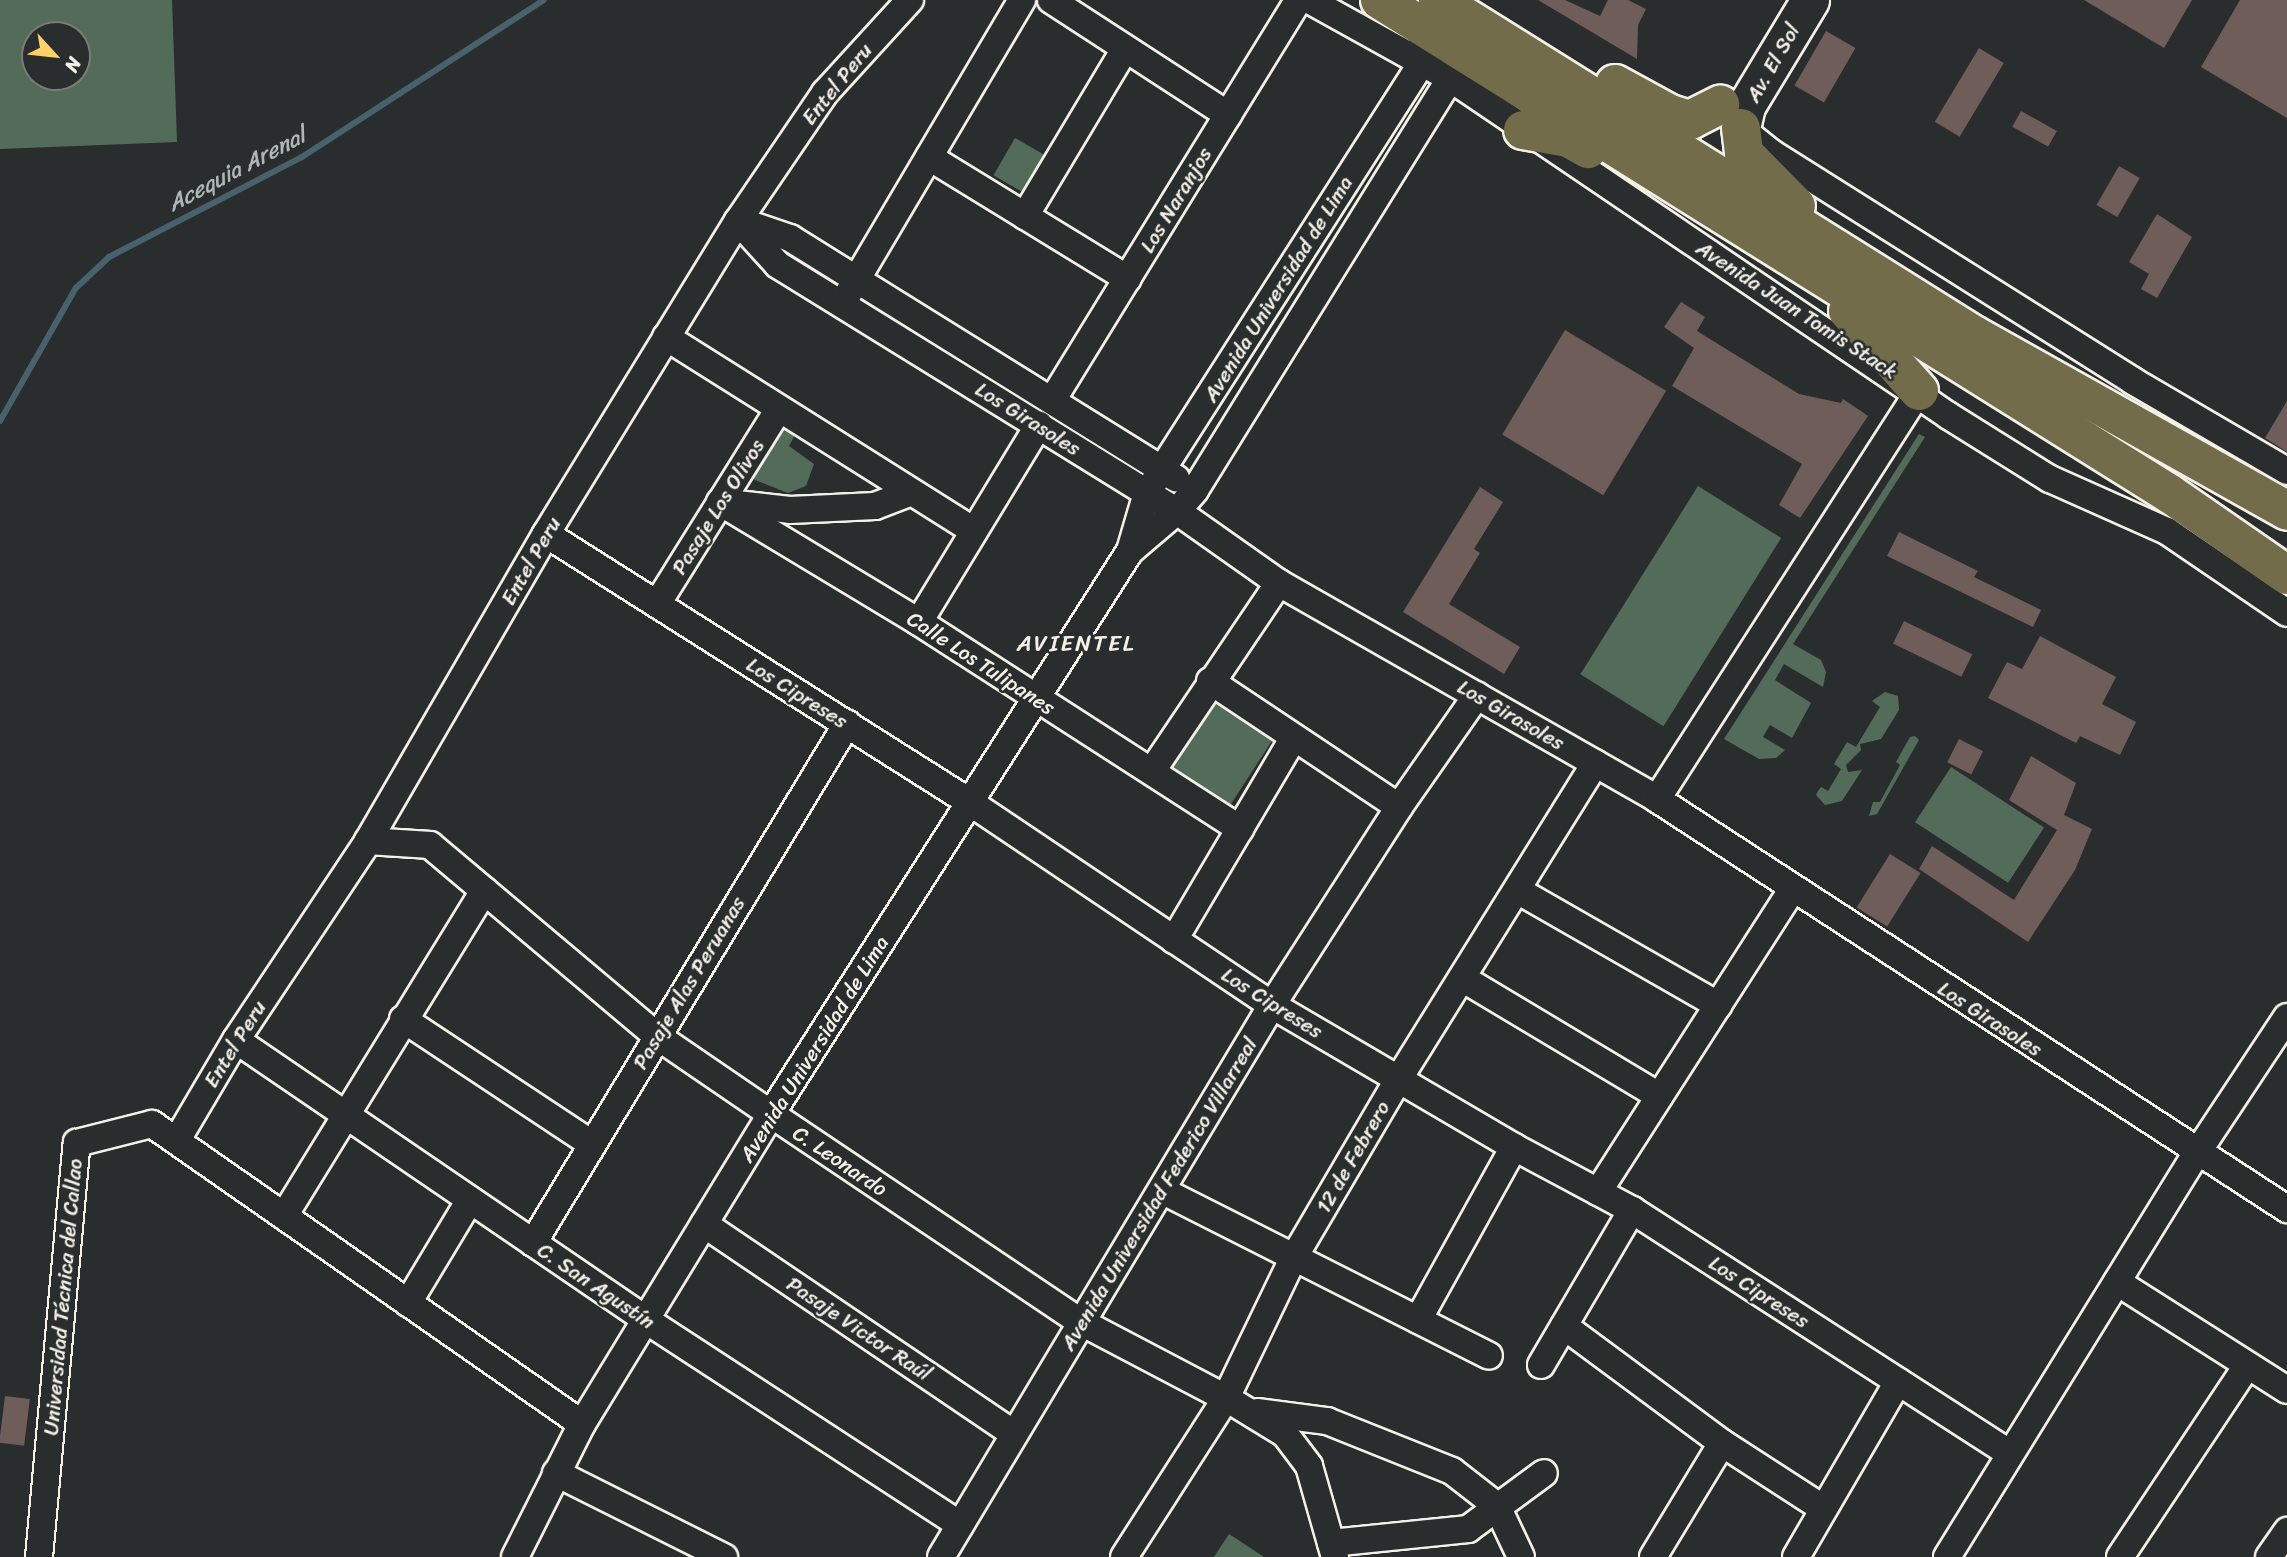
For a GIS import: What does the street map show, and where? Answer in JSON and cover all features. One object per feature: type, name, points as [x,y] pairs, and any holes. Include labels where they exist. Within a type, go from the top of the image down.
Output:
[{"type":"main road","name":"Avenida Juan Tomis Stack","points":[[1380,0],[1731,223],[2204,516],[2287,575]]},
{"type":"main road","name":"Avenida Juan Tomis Stack","points":[[1428,30],[1476,10],[1541,65],[2030,368],[2287,511]]},
{"type":"main road","points":[[1476,10],[1670,114],[1690,120],[1731,116],[1744,153],[1824,240]]},
{"type":"main road","points":[[1541,65],[1587,69]]},
{"type":"main road","points":[[1524,130],[1568,138],[1731,223]]},
{"type":"main road","points":[[1783,254],[1857,319],[1919,391]]},
{"type":"street","name":"Entel Peru","points":[[177,1140],[236,1040],[368,841],[546,534],[738,221],[825,93],[909,0]]},
{"type":"street","points":[[842,302],[1022,0]]},
{"type":"street","points":[[1051,0],[1228,115]]},
{"type":"street","name":"Los Naranjos","points":[[1053,399],[1298,0]]},
{"type":"street","name":"Avenida Juan Tomis Stack","points":[[1309,0],[1428,30],[1450,78],[1524,130],[1919,391],[1949,416],[2050,478],[2167,531],[2287,613]]},
{"type":"street","name":"Av. El Sol","points":[[1731,116],[1782,0]]},
{"type":"street","name":"Av. El Sol","points":[[1731,116],[1746,106],[1810,0]]},
{"type":"street","name":"Avenida Universidad de Lima","points":[[515,1557],[582,1424],[771,1114],[1130,551],[1147,493],[1428,30]]},
{"type":"street","points":[[1025,216],[1125,49]]},
{"type":"street","name":"Avenida Universidad de Lima","points":[[1130,551],[1177,511],[1195,489],[1450,78]]},
{"type":"street","points":[[1731,116],[1773,154],[2180,410],[2287,471]]},
{"type":"street","points":[[929,157],[1128,279]]},
{"type":"street","points":[[738,221],[790,238],[1195,489]]},
{"type":"street","name":"Los Girasoles","points":[[738,221],[778,265],[1177,511],[1279,583],[1657,799],[1791,891],[2287,1209]]},
{"type":"street","points":[[666,337],[974,531]]},
{"type":"street","points":[[1657,799],[1919,391]]},
{"type":"street","name":"Pasaje Los Olivos","points":[[657,604],[779,409]]},
{"type":"street","points":[[919,622],[1039,425]]},
{"type":"street","points":[[720,502],[790,510],[876,506],[911,492]]},
{"type":"street","name":"Calle Los Tulipanes","points":[[720,502],[919,622],[1240,829]]},
{"type":"street","name":"Los Cipreses","points":[[546,534],[971,803],[1272,1005],[1514,1147],[1632,1210],[2009,1453]]},
{"type":"street","points":[[1152,771],[1210,681],[1279,583]]},
{"type":"street","points":[[1210,681],[1293,739],[1399,807]]},
{"type":"street","name":"Avenida Universidad Federico Villarreal","points":[[941,1557],[1163,1191],[1272,1005],[1399,807],[1477,695]]},
{"type":"street","name":"Pasaje Alas Peruanas","points":[[533,1243],[846,724]]},
{"type":"street","points":[[1174,940],[1293,739]]},
{"type":"street","name":"12 de Febrero","points":[[1124,1557],[1237,1405],[1293,1259],[1398,1080],[1595,763]]},
{"type":"street","name":"C. Leonardo","points":[[368,841],[430,845],[657,1036],[1082,1322],[1237,1405],[1284,1434],[1309,1466],[1333,1550]]},
{"type":"street","points":[[1517,890],[1718,1005]]},
{"type":"street","points":[[284,1216],[344,1114],[484,891]]},
{"type":"street","points":[[1598,1192],[1791,891]]},
{"type":"street","points":[[1462,978],[1659,1097]]},
{"type":"street","points":[[1947,1557],[2197,1153],[2287,1017]]},
{"type":"street","points":[[403,1019],[592,1144]]},
{"type":"street","name":"C. San Agustín","points":[[236,1040],[646,1320],[960,1525]]},
{"type":"street","name":"Universidad Técnica del Callao","points":[[40,1557],[77,1143],[152,1124],[177,1140]]},
{"type":"street","points":[[177,1140],[582,1424]]},
{"type":"street","points":[[1418,1320],[1514,1147]]},
{"type":"street","points":[[1163,1191],[1489,1356]]},
{"type":"street","points":[[408,1303],[470,1200]]},
{"type":"street","points":[[1541,1365],[1632,1210]]},
{"type":"street","name":"Pasaje Victor Raúl","points":[[704,1224],[1014,1434]]},
{"type":"street","points":[[2117,1282],[2287,1390]]},
{"type":"street","points":[[1564,1325],[1722,1443],[1825,1509]]},
{"type":"street","points":[[2120,1557],[2247,1367]]},
{"type":"street","points":[[1796,1557],[1898,1382]]},
{"type":"street","points":[[1237,1405],[1327,1421],[1452,1471],[1497,1506],[1521,1557]]},
{"type":"street","points":[[1653,1557],[1722,1443]]},
{"type":"street","points":[[556,1472],[724,1557]]},
{"type":"street","points":[[1333,1550],[1468,1529],[1544,1474]]},
{"type":"street","points":[[2269,1557],[2287,1531]]},
{"type":"green space","points":[[0,0],[172,0],[177,142],[0,149]]},
{"type":"green space","points":[[1015,138],[1050,158],[1028,195],[994,175]]},
{"type":"green space","points":[[780,413],[800,426],[789,446],[814,464],[806,486],[788,493],[755,480],[744,470]]},
{"type":"green space","points":[[1919,434],[1925,437],[1793,644],[1821,660],[1826,672],[1823,687],[1784,664],[1775,680],[1811,703],[1792,738],[1770,725],[1763,737],[1785,750],[1776,758],[1759,759],[1724,739]]},
{"type":"green space","points":[[1698,486],[1781,538],[1663,726],[1580,674]]},
{"type":"green space","points":[[1212,690],[1277,732],[1228,809],[1162,766]]},
{"type":"green space","points":[[1885,692],[1898,696],[1899,710],[1881,739],[1860,744],[1861,750],[1846,765],[1848,772],[1862,770],[1842,801],[1825,805],[1816,795],[1818,791],[1821,787],[1828,791],[1841,769],[1834,764],[1847,742],[1856,747],[1880,707],[1872,701]]},
{"type":"green space","points":[[1915,736],[1919,740],[1877,814],[1869,816],[1873,802],[1880,802],[1900,765],[1896,762],[1910,737]]},
{"type":"green space","points":[[1951,767],[2044,827],[2008,883],[1915,822]]},
{"type":"green space","points":[[1229,1534],[1264,1557],[1214,1557]]},
{"type":"building","points":[[1538,0],[1565,0],[1600,16],[1608,0],[1628,0],[1646,9],[1638,25],[1637,59]]},
{"type":"building","points":[[2084,0],[2192,0],[2164,48]]},
{"type":"building","points":[[2240,0],[2287,0],[2287,118],[2201,67]]},
{"type":"building","points":[[1826,31],[1855,48],[1824,103],[1794,86]]},
{"type":"building","points":[[1979,48],[2004,63],[1960,137],[1935,122]]},
{"type":"building","points":[[2021,111],[2057,131],[2048,147],[2012,127]]},
{"type":"building","points":[[2119,166],[2140,178],[2117,217],[2096,205]]},
{"type":"building","points":[[2157,214],[2192,237],[2157,298],[2141,289],[2149,274],[2129,262]]},
{"type":"building","points":[[1681,302],[1705,317],[1697,331],[1799,394],[1841,403],[1843,399],[1868,416],[1800,518],[1779,505],[1802,464],[1672,386],[1694,348],[1664,327]]},
{"type":"building","points":[[1565,330],[1666,391],[1603,495],[1502,435]]},
{"type":"building","points":[[2287,401],[2287,452],[2265,438]]},
{"type":"building","points":[[1480,487],[1503,502],[1474,549],[1480,553],[1449,604],[1520,647],[1504,674],[1403,612]]},
{"type":"building","points":[[1899,532],[1978,571],[1974,577],[2041,610],[2033,627],[1887,556]]},
{"type":"building","points":[[1904,621],[1972,654],[1961,677],[1893,643]]},
{"type":"building","points":[[2040,636],[2116,677],[2102,704],[2136,722],[2120,755],[2080,736],[2076,743],[1988,698],[2007,662],[2022,669]]},
{"type":"building","points":[[1959,739],[1983,751],[1971,774],[1947,762]]},
{"type":"building","points":[[2031,756],[2076,783],[2064,815],[2092,829],[2075,870],[2028,942],[1919,869],[1932,846],[2014,900],[2057,830],[2009,800]]},
{"type":"building","points":[[1890,854],[1921,873],[1887,927],[1857,907]]},
{"type":"building","points":[[5,1396],[30,1399],[24,1446],[0,1443]]},
{"type":"waterway","name":"Acequia Arenal","points":[[0,421],[76,288],[109,257],[302,157],[544,0]]},
{"type":"district","name":"AVIENTEL","points":[[1076,644]]}]
